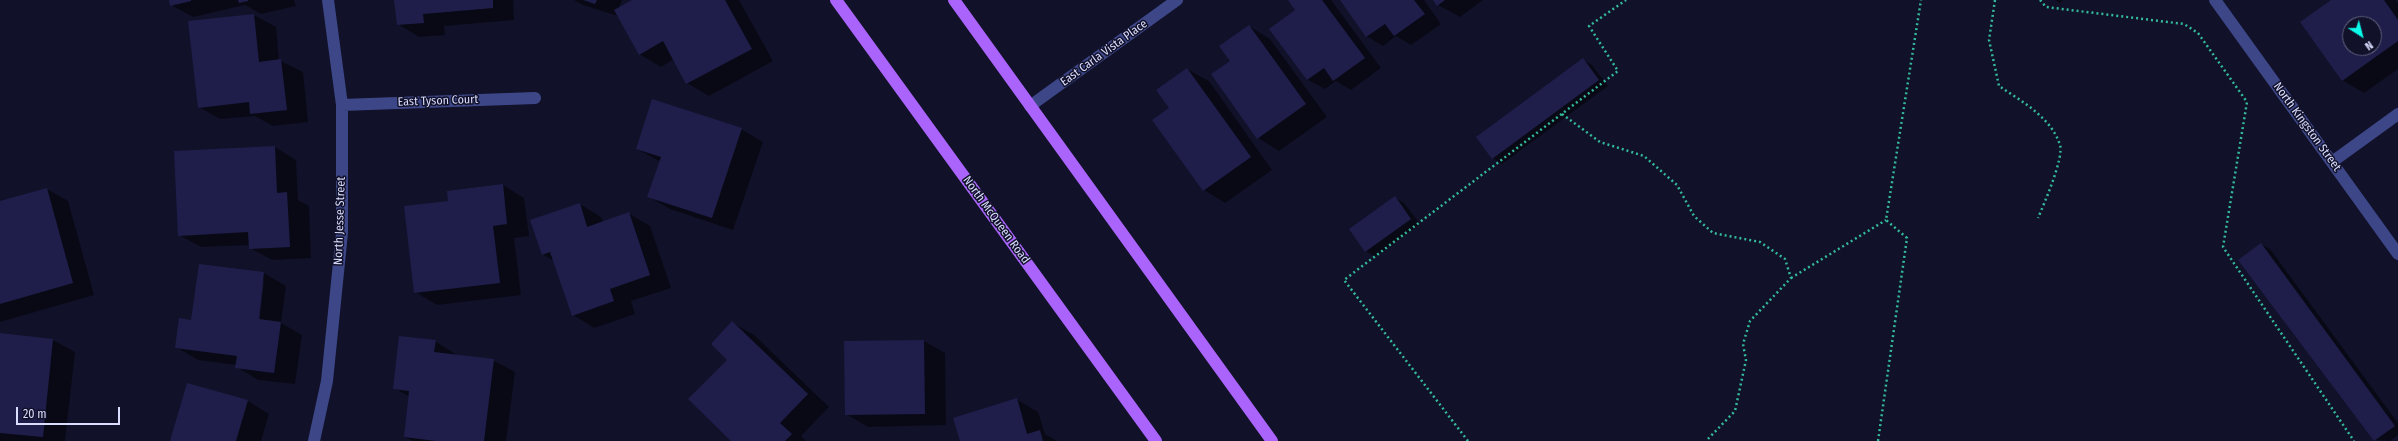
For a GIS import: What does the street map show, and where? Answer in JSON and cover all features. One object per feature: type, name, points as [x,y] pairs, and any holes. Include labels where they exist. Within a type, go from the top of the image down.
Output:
[{"type":"main road","name":"North McQueen Road","points":[[836,0],[1156,441]]},
{"type":"main road","points":[[954,0],[1272,441]]},
{"type":"street","name":"North Jesse Street","points":[[314,441],[327,382],[342,233],[342,105],[328,0]]},
{"type":"street","name":"East Carla Vista Place","points":[[1030,106],[1177,0]]},
{"type":"street","name":"North Kingston Street","points":[[2218,1],[2398,254]]},
{"type":"street","name":"East Tyson Court","points":[[342,105],[535,98]]},
{"type":"street","points":[[2332,162],[2398,114]]},
{"type":"path","points":[[1468,441],[1344,280],[1618,71],[1589,26],[1626,0]]},
{"type":"path","points":[[1706,441],[1735,411],[1746,360],[1742,344],[1750,321],[1791,278],[1886,220],[1921,0]]},
{"type":"path","points":[[1995,0],[1989,40],[1999,86],[2035,110],[2050,127],[2061,146],[2057,169],[2038,218]]},
{"type":"path","points":[[2040,0],[2046,7],[2184,24],[2198,33],[2247,102],[2223,247],[2354,441]]},
{"type":"path","points":[[1562,114],[1600,142],[1644,156],[1677,185],[1694,216],[1713,233],[1760,242],[1785,259],[1791,278]]},
{"type":"path","points":[[1878,441],[1907,238],[1886,220]]},
{"type":"building","points":[[169,0],[191,0],[191,1],[170,6]]},
{"type":"building","points":[[238,0],[248,0],[248,1],[239,3]]},
{"type":"building","points":[[394,0],[493,0],[493,8],[423,14],[424,23],[397,25]]},
{"type":"building","points":[[583,0],[597,0],[595,4]]},
{"type":"building","points":[[632,0],[725,0],[752,49],[686,84],[663,41],[639,55],[614,10]]},
{"type":"building","points":[[1288,0],[1322,0],[1365,58],[1333,81],[1324,68],[1307,80],[1269,29],[1295,10]]},
{"type":"building","points":[[1340,0],[1414,0],[1425,14],[1394,36],[1385,24],[1366,37]]},
{"type":"building","points":[[1433,0],[1445,0],[1437,6]]},
{"type":"building","points":[[2331,0],[2384,0],[2398,20],[2398,41],[2382,52],[2382,16],[2342,16],[2342,56],[2377,56],[2342,81],[2300,22]]},
{"type":"building","points":[[254,14],[259,62],[281,59],[287,110],[250,114],[249,102],[198,108],[188,21]]},
{"type":"building","points":[[1249,25],[1306,104],[1257,139],[1211,74],[1230,61],[1219,46]]},
{"type":"building","points":[[1583,58],[1599,80],[1492,159],[1476,137]]},
{"type":"building","points":[[1187,68],[1251,157],[1203,191],[1152,120],[1169,108],[1156,90]]},
{"type":"building","points":[[652,99],[742,128],[712,218],[647,197],[661,157],[636,149]]},
{"type":"building","points":[[275,146],[277,193],[287,192],[290,247],[249,249],[248,232],[178,236],[174,151]]},
{"type":"building","points":[[503,184],[507,224],[493,226],[500,283],[414,293],[404,206],[448,201],[447,191]]},
{"type":"building","points":[[47,188],[73,283],[0,304],[0,201]]},
{"type":"building","points":[[1395,196],[1411,219],[1365,252],[1349,229]]},
{"type":"building","points":[[580,203],[587,227],[629,212],[650,275],[610,289],[614,301],[572,316],[550,252],[542,255],[530,220]]},
{"type":"building","points":[[2261,243],[2395,426],[2374,441],[2238,260]]},
{"type":"building","points":[[199,264],[264,272],[259,319],[281,322],[274,373],[235,368],[237,356],[175,348],[179,318],[191,320]]},
{"type":"building","points":[[732,321],[808,394],[780,423],[792,434],[785,441],[731,441],[688,399],[727,360],[711,344]]},
{"type":"building","points":[[0,333],[53,339],[43,437],[0,433]]},
{"type":"building","points":[[399,336],[436,340],[434,352],[494,359],[484,441],[436,441],[404,437],[409,391],[393,389]]},
{"type":"building","points":[[924,340],[925,414],[845,415],[844,341]]},
{"type":"building","points":[[187,383],[248,400],[236,441],[170,441]]},
{"type":"building","points":[[1017,398],[1027,434],[1040,430],[1043,441],[960,441],[953,418]]}]
